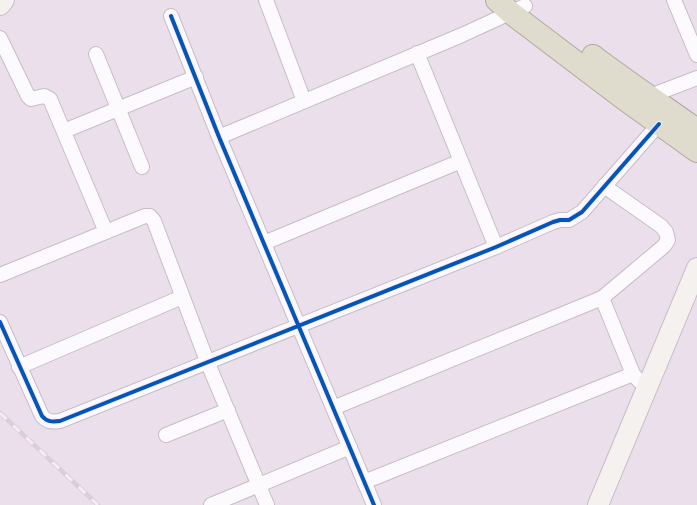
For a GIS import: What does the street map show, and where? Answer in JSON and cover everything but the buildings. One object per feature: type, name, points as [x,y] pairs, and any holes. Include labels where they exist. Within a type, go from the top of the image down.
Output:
[{"type":"highway","points":[[513,5],[650,96],[697,130]]},
{"type":"highway","points":[[513,5],[623,98],[697,151]]},
{"type":"street","points":[[0,5],[4,0]]},
{"type":"street","points":[[266,0],[304,101]]},
{"type":"street","points":[[674,0],[697,55]]},
{"type":"street","points":[[219,137],[417,53],[513,5]]},
{"type":"street","points":[[171,16],[219,137],[374,505]]},
{"type":"street","points":[[0,38],[28,96],[31,99],[44,96],[50,99],[106,232]]},
{"type":"street","points":[[417,53],[496,247]]},
{"type":"street","points":[[96,54],[142,167]]},
{"type":"street","points":[[64,131],[196,77]]},
{"type":"street","points":[[650,96],[697,78]]},
{"type":"street","points":[[0,322],[42,416],[46,421],[60,421],[207,361],[496,247],[553,222],[574,218],[582,212],[659,124]]},
{"type":"street","points":[[264,243],[461,161]]},
{"type":"street","points":[[333,408],[602,298],[664,246],[668,240],[666,232],[661,226],[604,186]]},
{"type":"street","points":[[0,276],[145,216],[150,216],[154,221],[207,361],[267,505]]},
{"type":"street","points":[[598,505],[639,381],[697,268]]},
{"type":"street","points":[[20,367],[182,297]]},
{"type":"street","points":[[602,298],[639,381]]},
{"type":"street","points":[[364,482],[639,381]]},
{"type":"street","points":[[166,435],[228,410]]},
{"type":"street","points":[[211,505],[350,447]]},
{"type":"railway","points":[[0,413],[98,505]]},
{"type":"cycle path","points":[[171,16],[219,137],[374,505]]},
{"type":"cycle path","points":[[0,322],[42,416],[50,421],[60,421],[496,247],[553,222],[569,220],[582,212],[659,124]]}]
